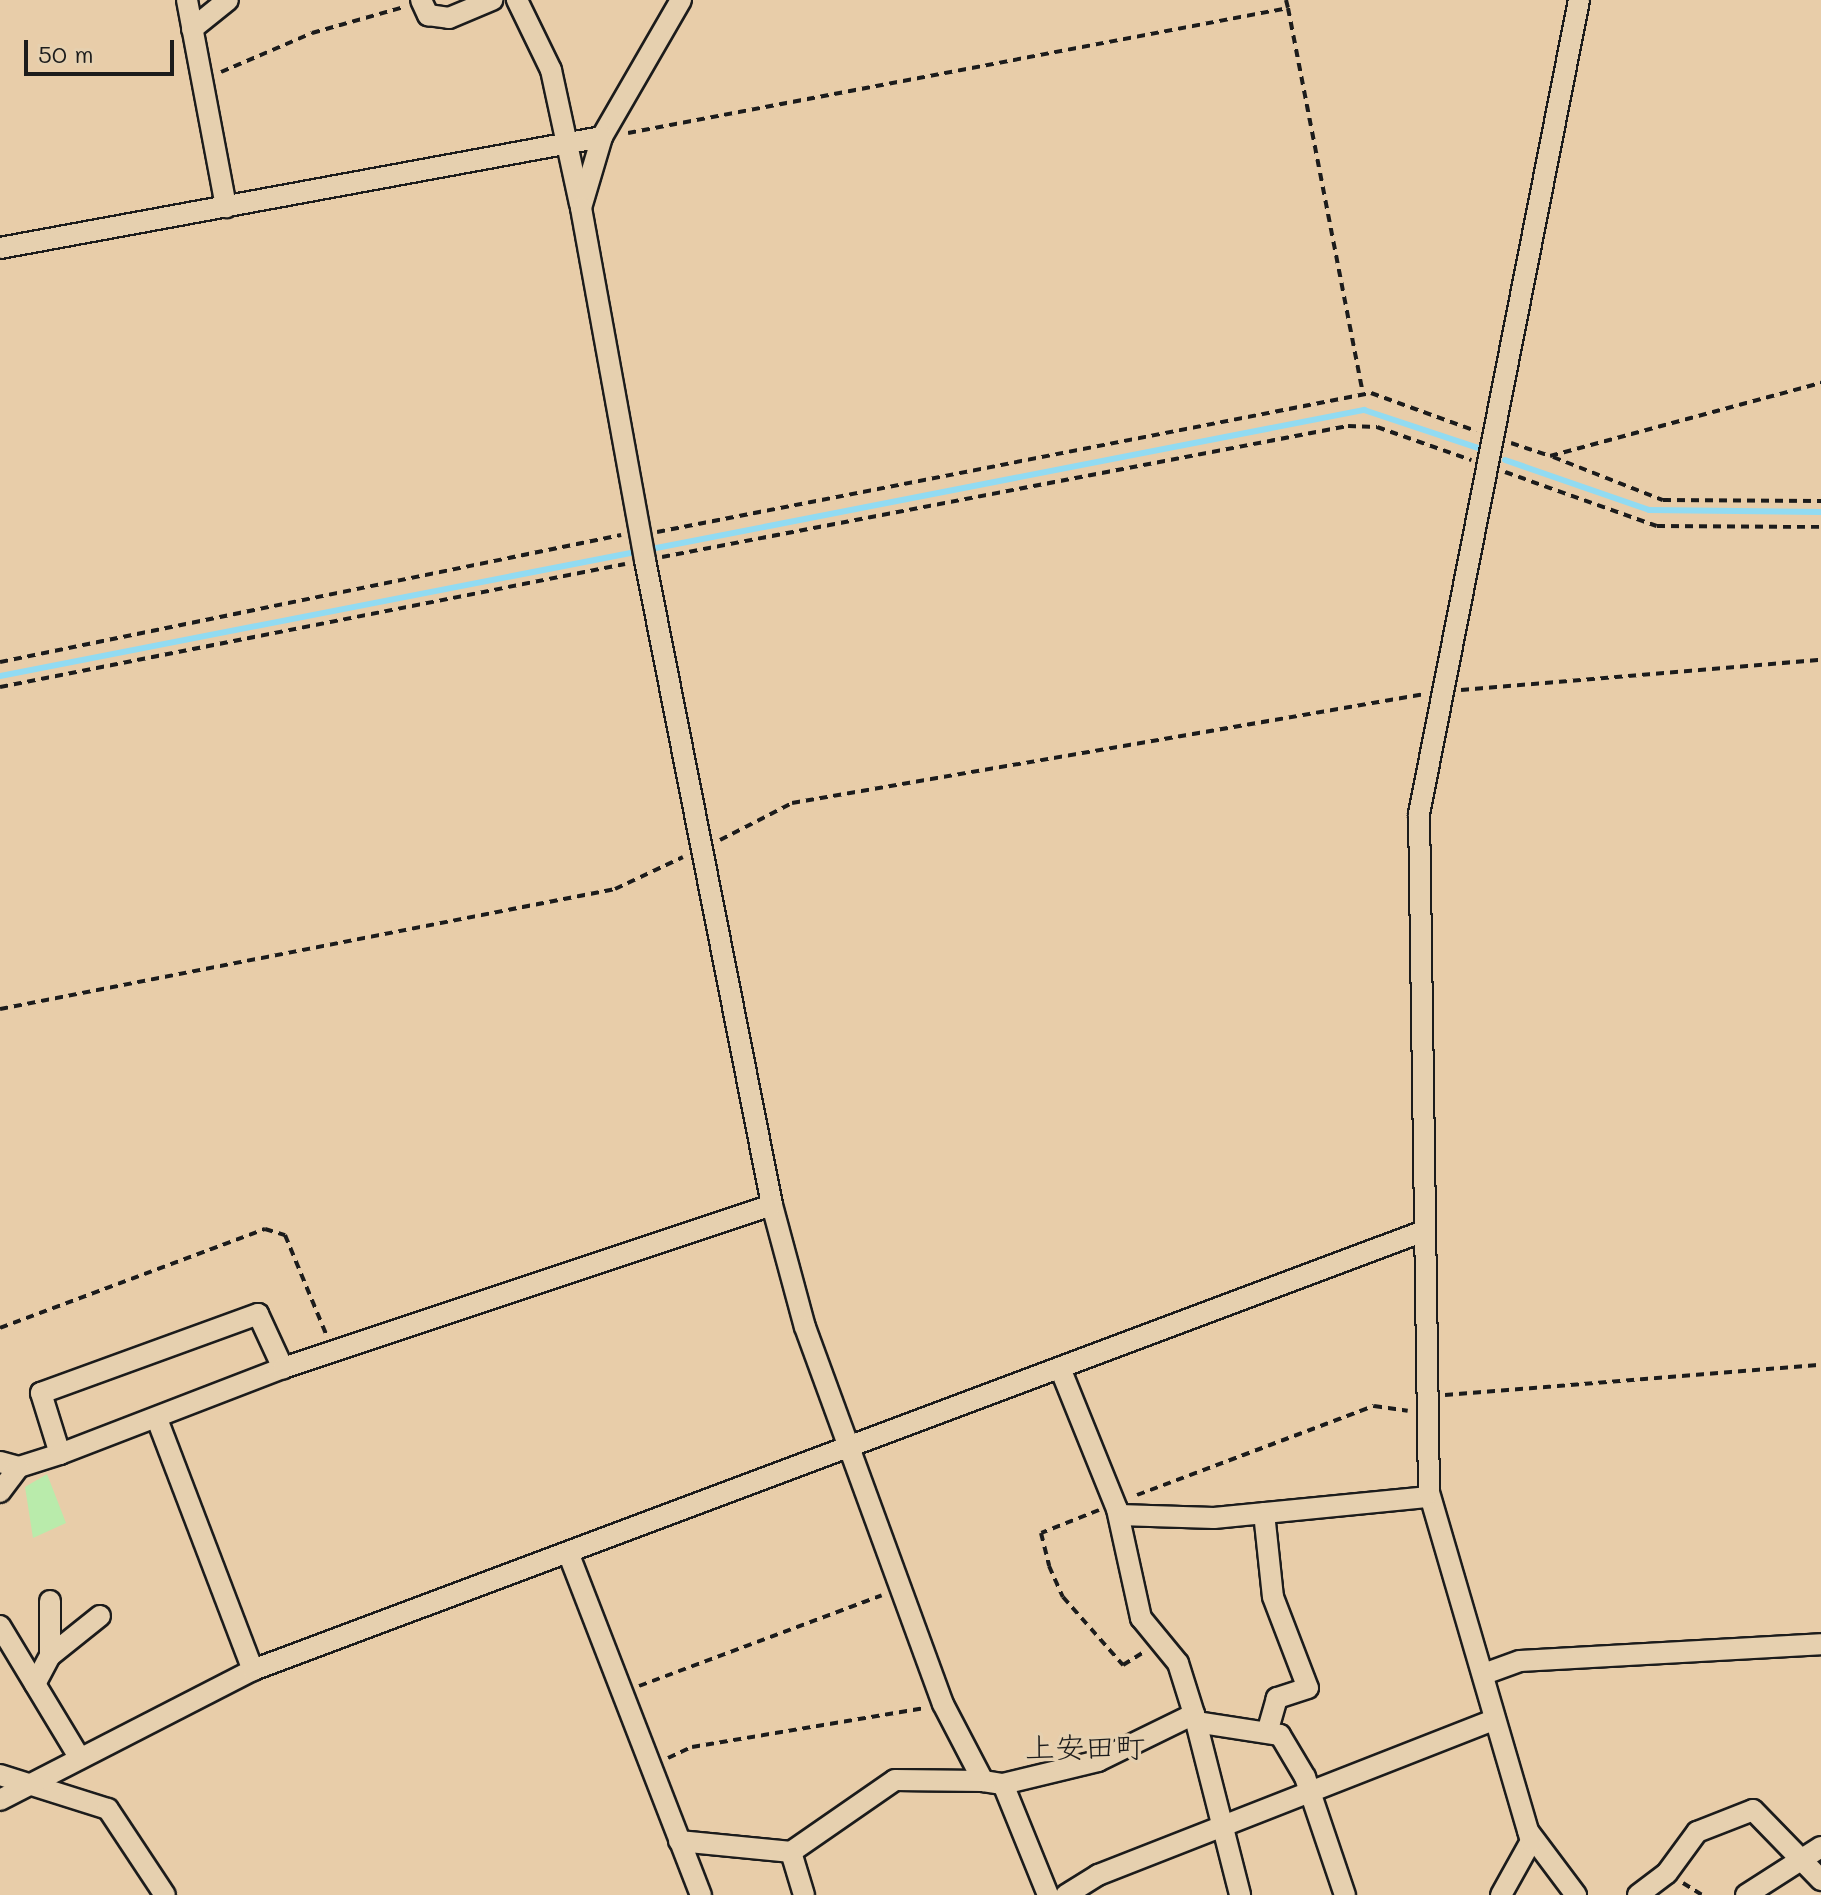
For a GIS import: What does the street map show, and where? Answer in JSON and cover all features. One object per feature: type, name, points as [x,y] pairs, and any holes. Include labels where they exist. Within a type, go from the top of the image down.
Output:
[{"type":"street","points":[[187,0],[226,207]]},
{"type":"street","points":[[192,29],[228,0]]},
{"type":"street","points":[[422,1],[428,15],[449,18],[492,0]]},
{"type":"street","points":[[517,0],[551,70],[581,208],[645,560],[772,1205],[845,1445],[943,1704],[993,1783],[1048,1895]]},
{"type":"street","points":[[581,208],[602,137],[681,0]]},
{"type":"street","points":[[1576,1895],[1528,1831],[1493,1720],[1484,1674],[1429,1497],[1419,814],[1440,691],[1579,0]]},
{"type":"street","points":[[0,248],[602,137]]},
{"type":"street","points":[[0,1492],[10,1464],[60,1454],[283,1368],[772,1205]]},
{"type":"street","points":[[0,1800],[33,1780],[253,1670],[569,1555],[845,1445],[1424,1231]]},
{"type":"street","points":[[60,1454],[41,1393],[258,1314],[283,1368]]},
{"type":"street","points":[[1060,1368],[1117,1509],[1141,1618],[1154,1639],[1178,1663],[1240,1895]]},
{"type":"street","points":[[157,1419],[253,1670]]},
{"type":"street","points":[[1117,1509],[1264,1513],[1429,1497]]},
{"type":"street","points":[[1264,1513],[1273,1597],[1308,1688],[1277,1698],[1268,1729]]},
{"type":"street","points":[[569,1555],[701,1895]]},
{"type":"street","points":[[50,1601],[50,1656]]},
{"type":"street","points":[[35,1684],[50,1656],[100,1616]]},
{"type":"street","points":[[0,1626],[79,1757]]},
{"type":"street","points":[[1484,1674],[1520,1661],[1821,1644]]},
{"type":"street","points":[[679,1841],[791,1852],[895,1780],[993,1783],[1098,1761],[1195,1718],[1268,1729],[1296,1758],[1345,1895]]},
{"type":"street","points":[[1066,1895],[1098,1875],[1222,1833],[1493,1720]]},
{"type":"street","points":[[0,1775],[33,1780],[108,1809],[165,1895]]},
{"type":"street","points":[[1638,1895],[1667,1873],[1697,1832],[1753,1810],[1795,1859],[1821,1880]]},
{"type":"street","points":[[1501,1895],[1519,1871],[1528,1831]]},
{"type":"street","points":[[1746,1895],[1795,1859],[1821,1847]]},
{"type":"street","points":[[791,1852],[804,1895]]},
{"type":"path","points":[[1286,0],[1363,394]]},
{"type":"path","points":[[202,80],[312,33],[422,1]]},
{"type":"path","points":[[602,137],[1288,8]]},
{"type":"path","points":[[1550,456],[1821,383]]},
{"type":"path","points":[[0,662],[640,533],[1363,394],[1550,456],[1663,500],[1821,501]]},
{"type":"path","points":[[0,687],[1348,426],[1377,427],[1657,526],[1821,527]]},
{"type":"path","points":[[0,1009],[615,889],[792,803],[1440,691],[1821,660]]},
{"type":"path","points":[[0,1328],[265,1229],[285,1235],[333,1351]]},
{"type":"path","points":[[1154,1639],[1123,1665],[1063,1597],[1049,1566],[1041,1533],[1117,1509],[1374,1406],[1426,1405],[1821,1365]]},
{"type":"path","points":[[622,1692],[899,1589]]},
{"type":"path","points":[[650,1766],[692,1747],[943,1704]]},
{"type":"green space","points":[[47,1474],[66,1523],[33,1538],[25,1487]]},
{"type":"waterway","points":[[0,676],[1364,410],[1478,448]]},
{"type":"waterway","points":[[1505,460],[1649,510],[1821,512]]},
{"type":"district","name":"上安田町","points":[[1085,1746]]}]
